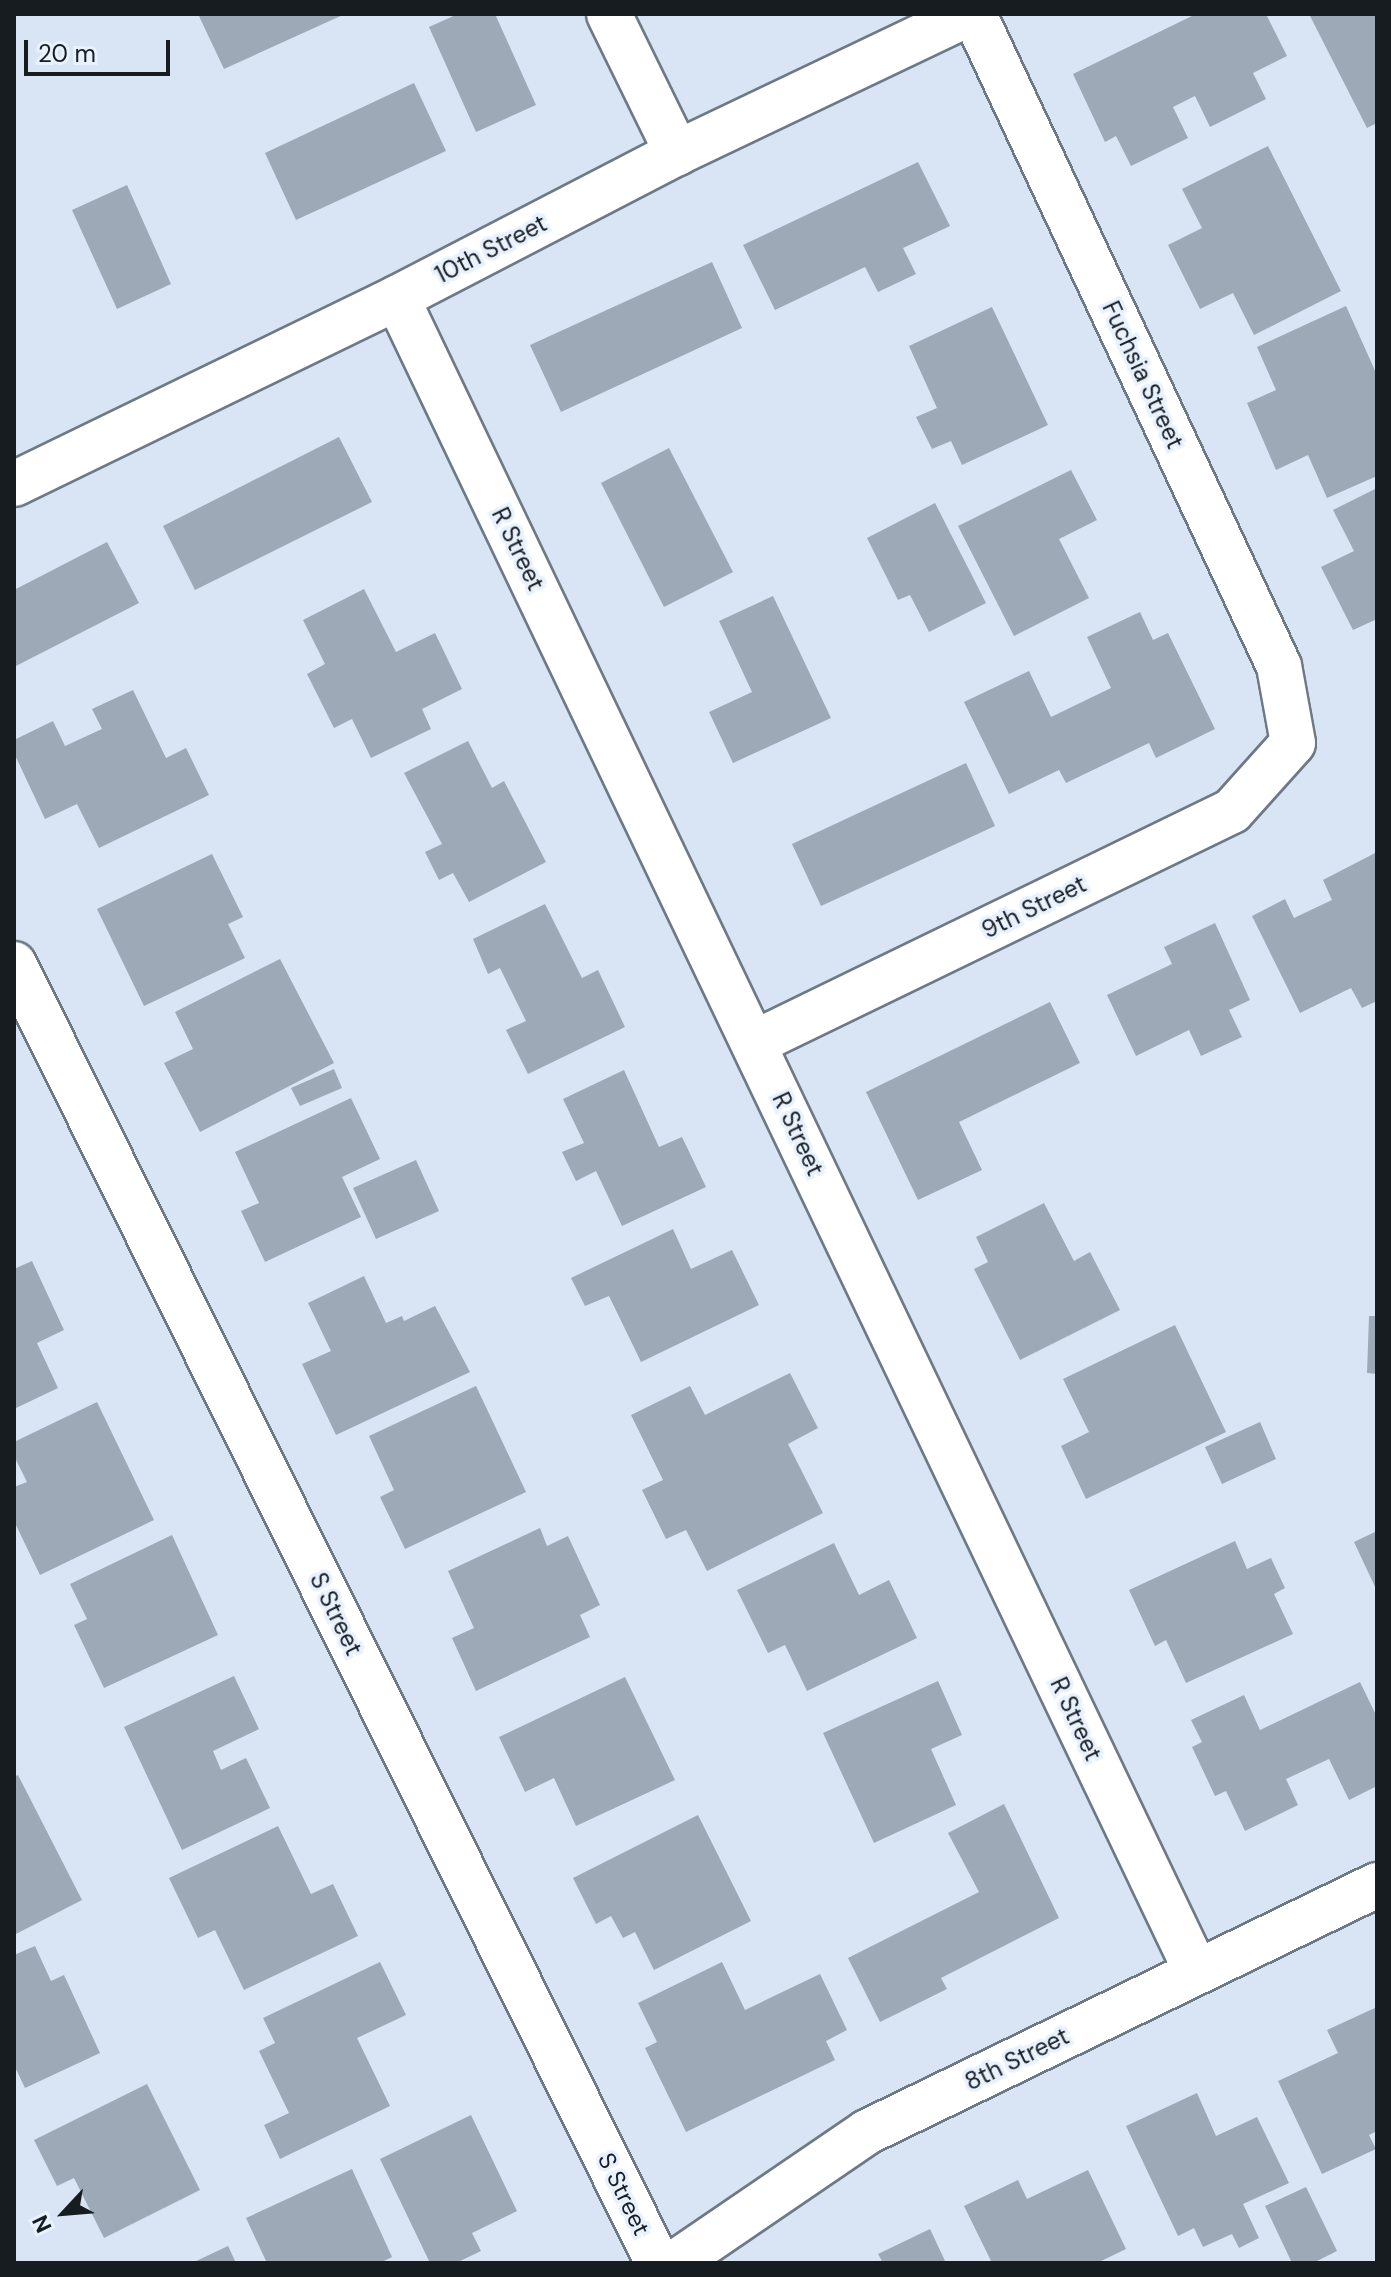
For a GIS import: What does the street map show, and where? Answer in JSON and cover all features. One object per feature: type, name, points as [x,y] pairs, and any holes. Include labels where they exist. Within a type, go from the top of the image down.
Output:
[{"type":"street","points":[[609,14],[677,153]]},
{"type":"street","name":"10th Street","points":[[14,484],[397,298],[677,153],[971,14]]},
{"type":"street","name":"Fuchsia Street","points":[[971,14],[1279,666],[1293,743]]},
{"type":"street","name":"R Street","points":[[397,298],[1196,1971]]},
{"type":"street","name":"9th Street","points":[[754,1043],[1232,811],[1293,743]]},
{"type":"street","name":"S Street","points":[[14,964],[658,2263]]},
{"type":"street","name":"8th Street","points":[[675,2263],[867,2132],[1377,1885]]},
{"type":"building","points":[[198,14],[345,14],[224,69]]},
{"type":"building","points":[[458,14],[495,14],[536,105],[476,132],[429,27]]},
{"type":"building","points":[[1196,14],[1266,14],[1287,56],[1253,73],[1266,99],[1210,127],[1195,96],[1173,107],[1188,138],[1131,166],[1116,136],[1105,142],[1073,74]]},
{"type":"building","points":[[1309,14],[1377,14],[1377,123],[1367,128]]},
{"type":"building","points":[[414,83],[446,151],[296,220],[265,153]]},
{"type":"building","points":[[1268,146],[1341,291],[1254,335],[1233,293],[1200,309],[1168,245],[1202,228],[1182,189]]},
{"type":"building","points":[[918,162],[950,226],[903,248],[916,274],[878,292],[865,267],[775,310],[743,245]]},
{"type":"building","points":[[127,185],[171,284],[117,309],[72,210]]},
{"type":"building","points":[[712,262],[742,328],[561,412],[530,345]]},
{"type":"building","points":[[1346,306],[1377,375],[1377,476],[1327,498],[1308,455],[1276,470],[1247,403],[1276,390],[1257,347]]},
{"type":"building","points":[[992,307],[1048,425],[962,465],[951,441],[932,449],[916,417],[937,408],[909,346]]},
{"type":"building","points":[[339,437],[372,502],[195,590],[163,526]]},
{"type":"building","points":[[669,448],[733,572],[664,607],[601,483]]},
{"type":"building","points":[[1071,470],[1097,520],[1059,539],[1089,598],[1014,636],[958,526]]},
{"type":"building","points":[[1377,488],[1377,619],[1353,630],[1321,567],[1354,551],[1333,510]]},
{"type":"building","points":[[935,503],[986,603],[929,632],[910,595],[898,600],[867,538]]},
{"type":"building","points":[[107,542],[139,603],[14,667],[14,590]]},
{"type":"building","points":[[364,589],[396,652],[435,633],[462,689],[422,709],[431,729],[371,758],[352,719],[334,728],[307,674],[325,664],[303,620]]},
{"type":"building","points":[[773,596],[831,718],[733,763],[709,712],[752,692],[719,621]]},
{"type":"building","points":[[1140,612],[1153,640],[1168,633],[1215,729],[1156,758],[1149,743],[1066,783],[1059,770],[1009,794],[964,702],[1029,671],[1051,717],[1111,688],[1087,637]]},
{"type":"building","points":[[133,690],[166,758],[186,748],[209,795],[99,848],[77,804],[45,819],[14,753],[14,740],[53,721],[65,746],[102,729],[92,709]]},
{"type":"building","points":[[468,741],[492,788],[504,781],[546,862],[469,902],[453,873],[439,880],[425,852],[442,844],[404,773]]},
{"type":"building","points":[[966,763],[995,826],[821,906],[792,844]]},
{"type":"building","points":[[1377,852],[1377,1001],[1362,1008],[1351,988],[1300,1013],[1252,916],[1285,899],[1294,918],[1332,900],[1323,880]]},
{"type":"building","points":[[212,854],[243,917],[228,924],[245,958],[144,1006],[97,909]]},
{"type":"building","points":[[545,904],[582,978],[598,970],[625,1027],[528,1074],[506,1030],[526,1021],[500,968],[488,974],[473,939]]},
{"type":"building","points":[[1215,923],[1250,1000],[1229,1010],[1242,1037],[1201,1056],[1189,1030],[1136,1056],[1107,995],[1172,964],[1164,947]]},
{"type":"building","points":[[280,959],[334,1063],[200,1132],[164,1063],[193,1049],[175,1012]]},
{"type":"building","points":[[1050,1002],[1080,1063],[959,1122],[982,1170],[918,1200],[866,1092]]},
{"type":"building","points":[[334,1069],[342,1088],[300,1106],[291,1088]]},
{"type":"building","points":[[624,1070],[659,1147],[682,1137],[706,1187],[622,1226],[596,1171],[576,1181],[562,1152],[584,1143],[563,1099]]},
{"type":"building","points":[[351,1098],[380,1159],[342,1177],[361,1217],[265,1262],[241,1211],[259,1203],[235,1152]]},
{"type":"building","points":[[416,1160],[439,1211],[376,1239],[353,1188]]},
{"type":"building","points":[[1044,1203],[1074,1261],[1090,1252],[1120,1310],[1020,1360],[974,1269],[988,1262],[976,1237]]},
{"type":"building","points":[[673,1229],[691,1269],[732,1250],[759,1305],[641,1362],[609,1296],[585,1306],[571,1278]]},
{"type":"building","points":[[32,1261],[64,1330],[37,1343],[58,1388],[14,1409],[14,1269]]},
{"type":"building","points":[[364,1276],[386,1323],[402,1316],[404,1321],[435,1306],[470,1372],[336,1435],[302,1364],[331,1351],[308,1303]]},
{"type":"building","points":[[1369,1316],[1377,1316],[1377,1374],[1367,1373]]},
{"type":"building","points":[[1175,1325],[1226,1432],[1086,1499],[1061,1446],[1089,1432],[1063,1379]]},
{"type":"building","points":[[790,1373],[818,1428],[788,1444],[823,1513],[707,1571],[686,1530],[666,1539],[642,1490],[663,1480],[631,1415],[690,1386],[705,1415]]},
{"type":"building","points":[[476,1386],[526,1492],[405,1549],[380,1497],[394,1490],[369,1436]]},
{"type":"building","points":[[97,1402],[154,1520],[40,1575],[14,1521],[14,1487],[27,1482],[14,1456],[14,1442]]},
{"type":"building","points":[[1260,1422],[1276,1459],[1222,1484],[1205,1447]]},
{"type":"building","points":[[540,1528],[547,1546],[568,1536],[600,1605],[580,1615],[590,1637],[476,1691],[452,1638],[474,1628],[448,1571]]},
{"type":"building","points":[[1377,1531],[1377,1591],[1354,1542]]},
{"type":"building","points":[[172,1535],[218,1635],[104,1688],[74,1625],[87,1619],[70,1584]]},
{"type":"building","points":[[1235,1541],[1247,1569],[1271,1558],[1285,1588],[1274,1594],[1293,1634],[1186,1683],[1166,1640],[1155,1646],[1129,1590]]},
{"type":"building","points":[[834,1543],[859,1595],[889,1580],[917,1638],[807,1691],[785,1645],[768,1653],[737,1590]]},
{"type":"building","points":[[234,1676],[259,1729],[213,1751],[221,1770],[246,1758],[270,1808],[182,1850],[124,1727]]},
{"type":"building","points":[[625,1677],[675,1780],[576,1826],[554,1778],[525,1792],[499,1737]]},
{"type":"building","points":[[938,1681],[962,1735],[931,1749],[956,1805],[874,1843],[823,1733]]},
{"type":"building","points":[[1360,1682],[1377,1717],[1377,1786],[1349,1800],[1329,1759],[1286,1779],[1298,1805],[1245,1831],[1226,1791],[1215,1796],[1192,1747],[1202,1742],[1191,1720],[1244,1695],[1260,1730]]},
{"type":"building","points":[[18,1775],[82,1900],[14,1935],[14,1777]]},
{"type":"building","points":[[1004,1804],[1059,1918],[941,1978],[947,1989],[880,2022],[848,1958],[979,1892],[948,1833]]},
{"type":"building","points":[[698,1815],[751,1921],[654,1970],[635,1932],[623,1938],[611,1916],[596,1924],[573,1878]]},
{"type":"building","points":[[278,1826],[311,1894],[333,1884],[358,1936],[244,1990],[215,1930],[198,1938],[169,1878]]},
{"type":"building","points":[[35,1946],[51,1981],[64,1975],[100,2053],[25,2088],[14,2065],[14,1955]]},
{"type":"building","points":[[380,1962],[406,2015],[357,2038],[390,2106],[280,2159],[264,2125],[289,2113],[259,2051],[275,2043],[263,2018]]},
{"type":"building","points":[[722,1962],[745,2010],[820,1974],[847,2030],[826,2041],[835,2060],[686,2132],[645,2048],[657,2042],[638,2003]]},
{"type":"building","points":[[1377,2007],[1377,2131],[1369,2135],[1376,2149],[1322,2174],[1278,2081],[1338,2053],[1327,2030]]},
{"type":"building","points":[[147,2084],[200,2190],[104,2238],[74,2178],[57,2186],[34,2140]]},
{"type":"building","points":[[1197,2093],[1216,2136],[1257,2117],[1289,2183],[1243,2204],[1259,2238],[1239,2248],[1232,2234],[1203,2247],[1194,2228],[1178,2236],[1126,2126]]},
{"type":"building","points":[[471,2115],[517,2211],[472,2233],[481,2251],[456,2263],[430,2263],[380,2159]]},
{"type":"building","points":[[352,2169],[392,2257],[380,2263],[267,2263],[246,2218]]},
{"type":"building","points":[[1088,2170],[1126,2249],[1097,2263],[992,2263],[964,2206],[1018,2180],[1027,2199]]},
{"type":"building","points":[[1306,2187],[1337,2251],[1313,2263],[1292,2263],[1265,2206]]},
{"type":"building","points":[[930,2229],[946,2263],[883,2263],[878,2254]]},
{"type":"building","points":[[228,2246],[236,2263],[192,2263]]}]
